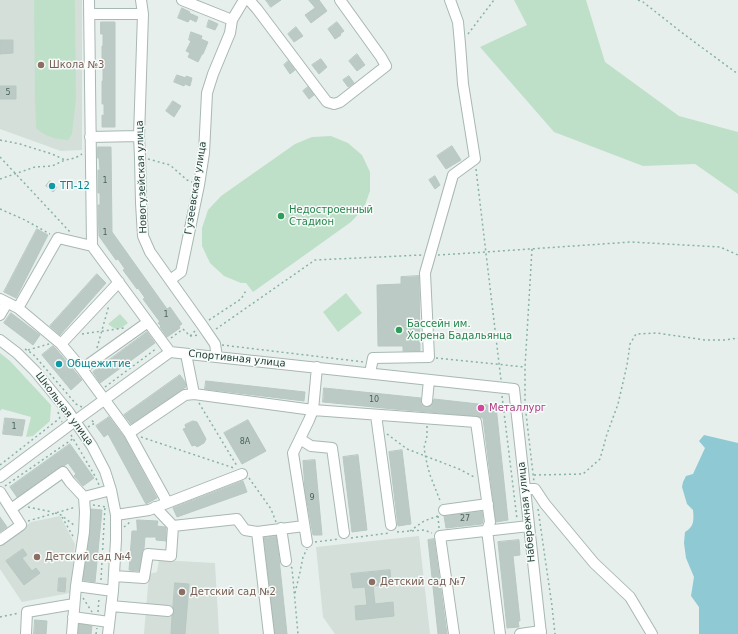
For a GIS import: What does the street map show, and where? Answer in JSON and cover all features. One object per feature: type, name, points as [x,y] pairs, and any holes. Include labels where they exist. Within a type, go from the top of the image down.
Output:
[{"type":"street","points":[[0,477],[170,352],[92,246],[89,0]]},
{"type":"street","name":"Новогузейская улица","points":[[141,0],[143,14],[139,136],[143,236],[150,252],[215,344],[217,357]]},
{"type":"street","points":[[182,0],[232,20]]},
{"type":"street","name":"Гузеевская улица","points":[[170,280],[181,272],[199,185],[204,153],[207,93],[230,33],[232,20],[244,0]]},
{"type":"street","points":[[248,0],[257,9],[327,102],[334,104],[340,102],[386,66],[340,0]]},
{"type":"street","points":[[371,368],[373,358],[429,357],[425,273],[453,175],[475,159],[463,84],[458,22],[450,0]]},
{"type":"street","points":[[90,14],[143,14]]},
{"type":"street","points":[[90,137],[139,136]]},
{"type":"street","points":[[18,308],[58,238],[92,246]]},
{"type":"street","points":[[59,343],[119,282]]},
{"type":"street","points":[[0,315],[3,301],[18,308],[59,343],[82,370],[129,433],[167,502]]},
{"type":"street","points":[[82,370],[148,322]]},
{"type":"street","name":"Школьная улица","points":[[0,340],[17,353],[35,371],[68,412],[92,446],[105,471],[116,540],[113,591],[108,634]]},
{"type":"street","name":"Спортивная улица","points":[[170,352],[317,367],[371,368],[429,380],[514,390]]},
{"type":"street","points":[[186,354],[194,394]]},
{"type":"street","points":[[310,542],[304,526],[293,453],[313,410],[317,367]]},
{"type":"street","points":[[427,409],[429,380]]},
{"type":"street","name":"Набережная улица","points":[[514,390],[541,632]]},
{"type":"street","points":[[129,433],[185,395],[194,394],[313,410],[376,415],[427,409],[476,422],[488,504],[490,522],[487,530],[500,634]]},
{"type":"street","points":[[376,415],[391,525]]},
{"type":"street","points":[[300,438],[311,446],[332,448],[344,533]]},
{"type":"street","points":[[14,507],[63,472],[84,501],[86,512],[76,586],[72,634]]},
{"type":"street","points":[[112,510],[149,510],[242,474]]},
{"type":"street","points":[[525,489],[535,489],[545,504],[594,563],[630,597],[652,634]]},
{"type":"street","points":[[0,490],[14,507],[21,525],[0,540]]},
{"type":"street","points":[[84,501],[107,491]]},
{"type":"street","points":[[441,513],[488,504]]},
{"type":"street","points":[[114,576],[144,578],[148,554],[171,556],[173,526],[155,507]]},
{"type":"street","points":[[173,526],[237,519],[245,530],[257,532],[304,526]]},
{"type":"street","points":[[454,634],[440,536],[529,526]]},
{"type":"street","points":[[281,528],[286,561]]},
{"type":"street","points":[[257,532],[269,634]]},
{"type":"street","points":[[76,586],[100,588],[113,591]]},
{"type":"street","points":[[26,634],[27,612],[74,604]]},
{"type":"street","points":[[111,606],[168,611]]},
{"type":"street","points":[[73,617],[109,622]]},
{"type":"street","points":[[520,634],[541,632]]},
{"type":"path","points":[[460,44],[494,0]]},
{"type":"path","points":[[638,0],[643,2],[738,74]]},
{"type":"path","points":[[0,140],[20,144],[52,154],[65,160]]},
{"type":"path","points":[[0,179],[35,167],[52,166],[74,158],[90,148]]},
{"type":"path","points":[[0,157],[70,232]]},
{"type":"path","points":[[140,157],[170,165],[187,180],[199,185]]},
{"type":"path","points":[[475,159],[518,527]]},
{"type":"path","points":[[0,209],[25,220],[58,238]]},
{"type":"path","points":[[208,335],[315,260],[486,252],[631,242],[720,247],[738,255]]},
{"type":"path","points":[[429,357],[524,367],[532,248]]},
{"type":"path","points":[[202,325],[241,299],[247,289]]},
{"type":"path","points":[[93,362],[109,302]]},
{"type":"path","points":[[82,334],[128,328]]},
{"type":"path","points":[[534,475],[583,474],[600,459],[618,404],[630,344],[636,334],[657,333],[705,340],[725,340],[738,338]]},
{"type":"path","points":[[28,350],[59,343]]},
{"type":"path","points":[[215,344],[371,368]]},
{"type":"path","points":[[129,433],[239,470],[194,394]]},
{"type":"path","points":[[0,465],[60,419],[76,404]]},
{"type":"path","points":[[294,595],[303,557],[310,542],[424,530],[440,536],[441,513],[424,448],[427,436],[427,409]]},
{"type":"path","points":[[60,419],[95,476],[107,491]]},
{"type":"path","points":[[0,490],[95,423]]},
{"type":"path","points":[[377,427],[407,449],[459,469],[473,476],[485,486]]},
{"type":"path","points":[[242,474],[246,475],[252,482],[271,509],[276,522],[281,528]]},
{"type":"path","points":[[21,525],[25,522],[54,513],[84,501],[112,510],[100,588],[96,634]]},
{"type":"path","points":[[14,507],[61,515],[84,532]]},
{"type":"path","points":[[410,531],[424,521],[441,513]]},
{"type":"path","points":[[61,515],[75,538]]},
{"type":"path","points":[[286,561],[292,568],[298,634]]},
{"type":"path","points":[[83,597],[97,620]]},
{"type":"path","points":[[0,617],[27,612]]},
{"type":"shaded area","name":"Школа №3","points":[[0,0],[82,0],[82,150],[61,151],[0,129]]},
{"type":"shaded area","name":"Детский сад №4","points":[[60,516],[75,544],[70,593],[22,602],[0,569],[0,545],[31,522]]},
{"type":"shaded area","name":"Детский сад №7","points":[[419,536],[430,634],[335,634],[323,617],[316,547]]},
{"type":"shaded area","name":"Детский сад №2","points":[[159,560],[215,563],[219,634],[144,634],[149,574],[157,572]]},
{"type":"green space","points":[[34,0],[75,0],[76,99],[72,134],[68,140],[43,134],[36,128]]},
{"type":"green space","points":[[514,0],[586,0],[605,62],[679,116],[738,132],[738,194],[695,164],[643,166],[554,132],[480,47],[527,25]]},
{"type":"green space","name":"Недостроенный Стадион","points":[[331,136],[348,143],[362,155],[370,172],[370,191],[364,208],[351,222],[253,292],[246,283],[241,283],[224,276],[210,263],[202,246],[202,228],[208,210],[221,196],[295,144],[312,137]]},
{"type":"green space","points":[[346,293],[362,313],[338,332],[323,312]]},
{"type":"green space","points":[[120,314],[128,323],[118,329],[115,329],[108,324]]},
{"type":"green space","points":[[0,353],[10,361],[51,405],[50,421],[33,436],[26,437],[31,417],[2,409],[0,411]]},
{"type":"water","points":[[704,435],[738,443],[738,634],[699,634],[699,607],[691,596],[694,577],[686,558],[684,543],[685,532],[692,525],[693,510],[687,504],[682,487],[686,476],[693,474],[705,448],[699,441]]},
{"type":"building","points":[[266,0],[281,0],[271,7]]},
{"type":"building","points":[[309,0],[319,0],[327,11],[311,23],[305,15],[315,8]]},
{"type":"building","points":[[182,8],[198,17],[196,22],[190,19],[188,22],[178,18]]},
{"type":"building","points":[[209,20],[218,24],[215,30],[207,27]]},
{"type":"building","points":[[101,22],[115,22],[115,127],[102,127],[104,104],[102,104],[103,34],[101,34]]},
{"type":"building","points":[[337,22],[344,31],[335,39],[328,29]]},
{"type":"building","points":[[296,27],[303,36],[294,42],[288,34]]},
{"type":"building","points":[[191,32],[202,36],[201,39],[208,42],[198,62],[188,57],[190,53],[186,51],[191,41],[189,40]]},
{"type":"building","points":[[0,40],[13,40],[13,53],[0,54]]},
{"type":"building","points":[[357,54],[365,65],[357,71],[349,61]]},
{"type":"building","points":[[321,59],[327,67],[319,74],[312,65]]},
{"type":"building","points":[[288,61],[295,70],[290,74],[284,65]]},
{"type":"building","points":[[177,75],[192,78],[190,86],[185,84],[184,86],[174,82]]},
{"type":"building","points":[[349,76],[354,83],[348,87],[343,80]]},
{"type":"building","points":[[0,86],[16,86],[16,99],[0,99]]},
{"type":"building","points":[[308,87],[314,95],[309,99],[303,91]]},
{"type":"building","points":[[173,101],[181,106],[174,117],[166,111]]},
{"type":"building","points":[[452,146],[461,160],[446,169],[437,156]]},
{"type":"building","points":[[98,147],[111,147],[112,232],[167,309],[170,307],[182,324],[179,326],[180,328],[167,337],[158,323],[160,322],[143,299],[145,298],[123,270],[125,269],[118,259],[116,260],[99,236],[98,205],[100,205],[100,193],[98,193],[98,170],[100,170]]},
{"type":"building","points":[[435,176],[440,185],[435,189],[429,180]]},
{"type":"building","name":"ТП-12","points":[[50,181],[57,187],[53,192],[46,186]]},
{"type":"building","points":[[37,229],[48,235],[16,298],[4,292]]},
{"type":"building","points":[[97,274],[106,283],[60,335],[50,326]]},
{"type":"building","name":"Бассейн им. Хорена Бадальянца","points":[[419,276],[420,351],[403,351],[403,346],[378,346],[377,285],[401,284],[401,277]]},
{"type":"building","points":[[11,313],[40,335],[33,345],[4,323]]},
{"type":"building","points":[[147,332],[155,343],[100,383],[93,372]]},
{"type":"building","name":"Общежитие","points":[[53,346],[82,380],[71,390],[42,355]]},
{"type":"building","points":[[180,375],[185,382],[186,387],[131,424],[124,415]]},
{"type":"building","points":[[206,381],[305,392],[304,401],[205,389]]},
{"type":"building","points":[[324,388],[421,398],[421,404],[427,407],[432,405],[434,399],[496,406],[508,520],[496,522],[483,418],[476,416],[323,402]]},
{"type":"building","points":[[109,417],[124,437],[157,498],[146,504],[108,434],[104,437],[96,426]]},
{"type":"building","points":[[5,418],[25,420],[22,436],[3,434]]},
{"type":"building","points":[[248,420],[266,451],[242,464],[224,433]]},
{"type":"building","points":[[193,421],[197,422],[206,439],[204,443],[197,447],[195,445],[192,446],[183,429],[186,428],[185,425]]},
{"type":"building","points":[[70,444],[94,478],[83,486],[74,476],[76,474],[68,463],[59,467],[17,497],[10,487]]},
{"type":"building","points":[[402,450],[411,524],[398,526],[389,452]]},
{"type":"building","points":[[358,455],[367,530],[352,532],[343,457]]},
{"type":"building","points":[[315,460],[322,535],[313,535],[305,490],[303,461]]},
{"type":"building","points":[[243,481],[247,492],[177,517],[173,508]]},
{"type":"building","points":[[91,509],[102,510],[95,582],[83,580],[90,533]]},
{"type":"building","points":[[482,511],[482,524],[446,528],[444,516]]},
{"type":"building","points":[[0,517],[7,527],[0,532]]},
{"type":"building","points":[[137,520],[158,521],[157,526],[166,528],[166,541],[156,540],[156,537],[145,537],[139,571],[129,570],[132,531],[137,531]]},
{"type":"building","points":[[276,536],[287,634],[275,634],[264,538]]},
{"type":"building","points":[[434,539],[447,634],[438,634],[428,540]]},
{"type":"building","points":[[519,540],[520,555],[513,556],[520,621],[518,621],[519,627],[507,628],[498,542]]},
{"type":"building","points":[[23,549],[27,555],[22,558],[32,571],[36,568],[40,573],[24,585],[6,561]]},
{"type":"building","points":[[390,570],[391,584],[373,586],[375,604],[393,602],[394,616],[356,620],[355,606],[367,605],[365,587],[353,588],[351,574]]},
{"type":"building","points":[[59,578],[66,578],[65,592],[58,591]]},
{"type":"building","points":[[175,583],[189,584],[185,634],[171,634]]},
{"type":"building","points":[[35,620],[47,621],[46,634],[34,634]]},
{"type":"building","points":[[79,624],[92,626],[91,634],[79,634]]},
{"type":"tunnel","points":[[427,401],[427,409]]},
{"type":"place","name":"Школа №3","points":[[41,65]]},
{"type":"place","name":"ТП-12","points":[[52,186]]},
{"type":"place","name":"Недостроенный Стадион","points":[[281,216]]},
{"type":"place","name":"Бассейн им. Хорена Бадальянца","points":[[399,330]]},
{"type":"place","name":"Общежитие","points":[[59,364]]},
{"type":"place","name":"Металлург","points":[[481,408]]},
{"type":"place","name":"Детский сад №4","points":[[37,557]]},
{"type":"place","name":"Детский сад №7","points":[[372,582]]},
{"type":"place","name":"Детский сад №2","points":[[182,592]]}]
